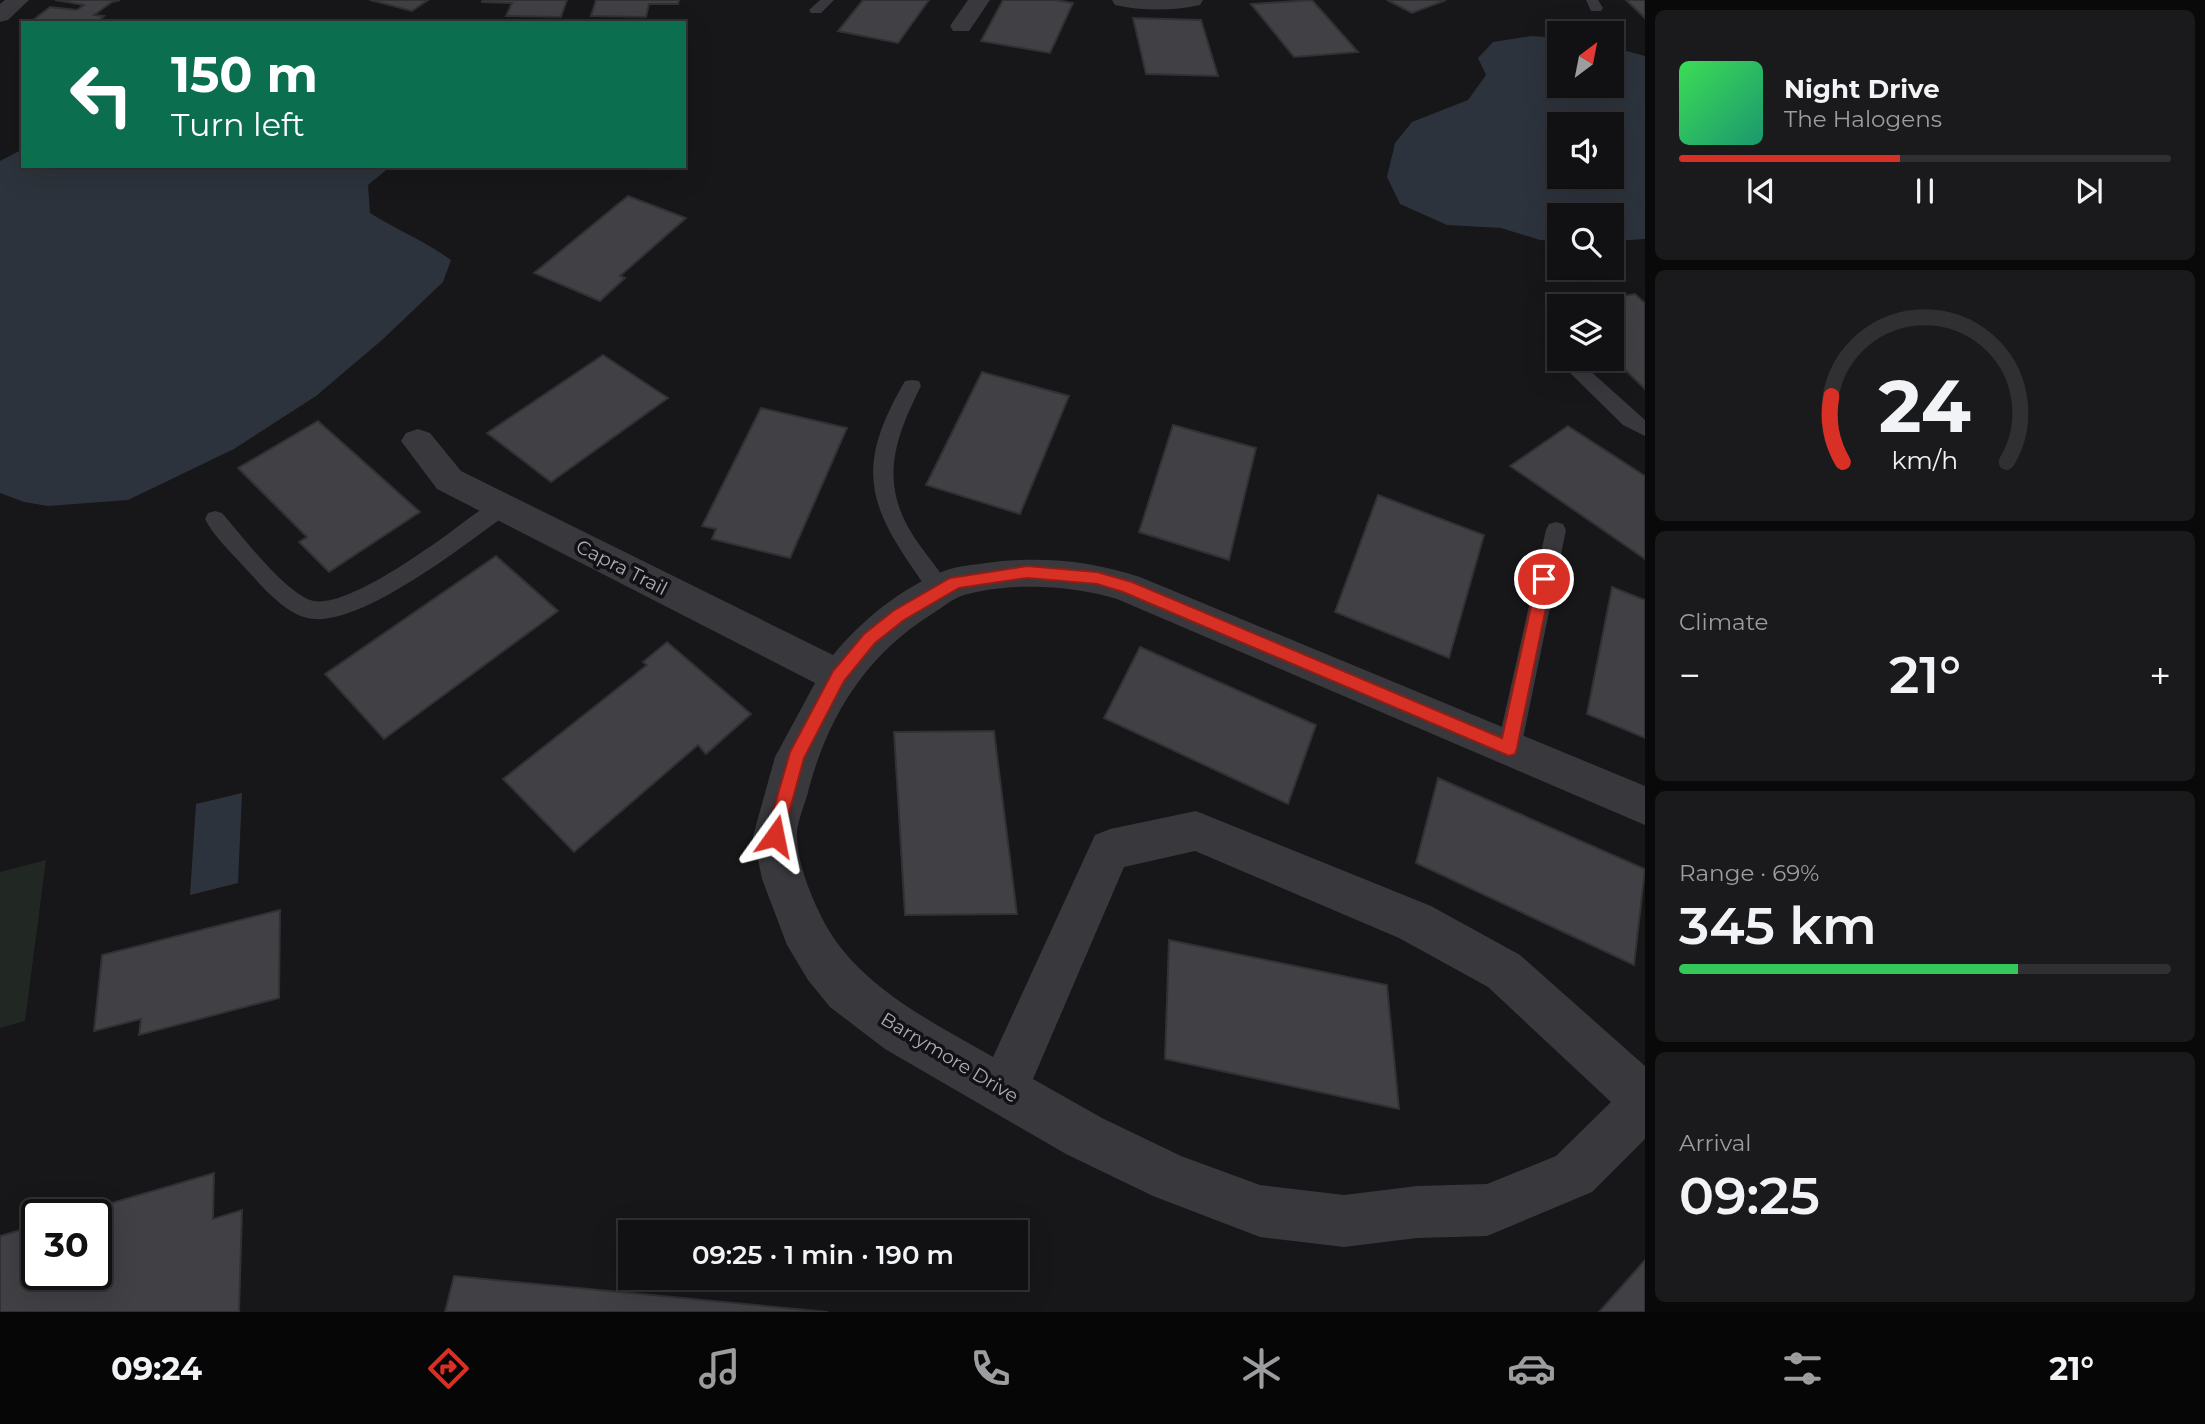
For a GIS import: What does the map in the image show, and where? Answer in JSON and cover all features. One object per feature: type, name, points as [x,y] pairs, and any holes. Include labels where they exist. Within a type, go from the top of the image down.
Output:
[{"type":"street","points":[[0,15],[18,0]]},
{"type":"street","points":[[961,26],[979,0]]},
{"type":"street","points":[[1123,0],[1163,3],[1192,0]]},
{"type":"street","name":"Capra Trail","points":[[418,441],[449,481],[839,676]]},
{"type":"street","name":"Barrymore Drive","points":[[1645,806],[1127,587],[1097,578],[1027,572],[956,582],[898,616],[869,639],[839,676],[796,757],[775,836],[784,879],[803,929],[824,964],[847,990],[902,1032],[1084,1136],[1171,1178],[1260,1211],[1344,1221],[1417,1212],[1487,1210],[1574,1174],[1645,1104]]},
{"type":"street","points":[[1003,1090],[1110,850],[1196,831],[1415,922],[1504,971],[1645,1099]]},
{"type":"lane","points":[[816,10],[828,0]]},
{"type":"lane","points":[[1579,371],[1630,420],[1645,429]]},
{"type":"lane","points":[[912,386],[901,405],[887,450],[882,485],[897,526],[940,590]]},
{"type":"lane","points":[[215,519],[289,599],[313,611],[341,608],[371,593],[503,507]]},
{"type":"lane","points":[[1509,748],[1556,530]]},
{"type":"shaded area","points":[[1531,36],[1547,37],[1547,98],[1624,98],[1624,50],[1645,56],[1645,239],[1624,240],[1624,203],[1547,203],[1547,240],[1501,228],[1447,225],[1400,204],[1387,177],[1395,143],[1412,122],[1468,100],[1486,75],[1478,58],[1493,42]]},
{"type":"shaded area","points":[[21,150],[21,168],[389,168],[368,185],[370,213],[451,260],[443,282],[382,340],[316,396],[234,449],[128,500],[48,506],[24,502],[0,493],[0,161]]},
{"type":"shaded area","points":[[242,793],[238,883],[190,895],[196,804]]},
{"type":"shaded area","points":[[46,860],[25,1021],[0,1028],[0,872]]},
{"type":"building","points":[[55,0],[120,0],[112,2],[94,15],[104,16],[98,21],[32,21],[50,7],[77,10],[84,5]]},
{"type":"building","points":[[370,0],[428,0],[412,11]]},
{"type":"building","points":[[567,0],[561,17],[506,16],[512,3],[482,2]]},
{"type":"building","points":[[596,0],[679,0],[678,4],[649,4],[646,17],[591,16]]},
{"type":"building","points":[[863,0],[929,0],[898,43],[838,31]]},
{"type":"building","points":[[1003,0],[1055,0],[1073,3],[1050,53],[981,41]]},
{"type":"building","points":[[1312,0],[1358,52],[1294,57],[1251,4]]},
{"type":"building","points":[[1387,0],[1446,0],[1412,13]]},
{"type":"building","points":[[1626,0],[1645,0],[1645,18]]},
{"type":"building","points":[[1133,18],[1201,20],[1218,76],[1146,74]]},
{"type":"building","points":[[628,196],[686,218],[620,276],[625,278],[600,301],[534,273]]},
{"type":"building","points":[[1635,294],[1645,303],[1645,389],[1624,369],[1624,296]]},
{"type":"building","points":[[603,355],[668,398],[551,482],[487,433]]},
{"type":"building","points":[[982,372],[1069,396],[1020,514],[926,485]]},
{"type":"building","points":[[761,408],[847,428],[790,558],[712,539],[716,529],[702,526]]},
{"type":"building","points":[[318,421],[420,512],[329,572],[299,542],[307,537],[238,468]]},
{"type":"building","points":[[1173,425],[1256,448],[1229,560],[1139,532]]},
{"type":"building","points":[[1568,426],[1645,476],[1645,559],[1510,466]]},
{"type":"building","points":[[1378,495],[1484,535],[1449,658],[1335,612]]},
{"type":"building","points":[[496,556],[558,611],[384,739],[325,674]]},
{"type":"building","points":[[1612,587],[1645,600],[1645,738],[1587,714]]},
{"type":"building","points":[[667,642],[751,714],[706,754],[698,745],[574,852],[503,779],[647,665],[643,662]]},
{"type":"building","points":[[1140,647],[1316,725],[1288,804],[1104,718]]},
{"type":"building","points":[[994,731],[1017,914],[905,915],[894,732]]},
{"type":"building","points":[[1438,778],[1645,869],[1634,965],[1416,863]]},
{"type":"building","points":[[280,910],[279,998],[139,1035],[141,1019],[94,1031],[102,955]]},
{"type":"building","points":[[1169,940],[1387,985],[1399,1109],[1165,1059]]},
{"type":"building","points":[[214,1173],[213,1219],[242,1210],[239,1312],[0,1312],[0,1236],[21,1230],[21,1290],[112,1290],[112,1203]]},
{"type":"building","points":[[1645,1260],[1645,1312],[1599,1312]]},
{"type":"building","points":[[454,1276],[828,1312],[445,1312]]},
{"type":"route","points":[[775,836],[782,799],[796,757],[839,676],[869,639],[898,616],[956,582],[1027,572],[1097,578],[1127,587],[1509,748],[1544,579]]}]
